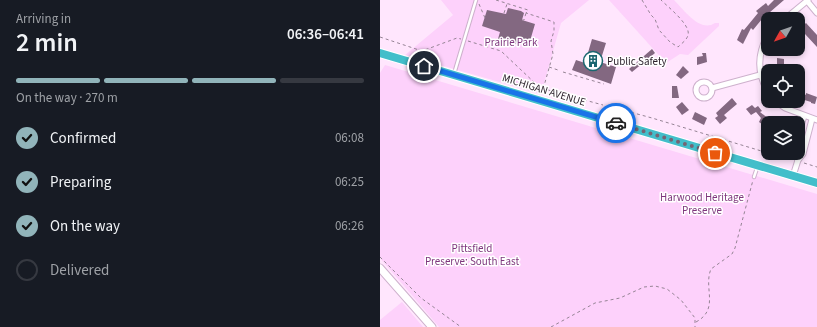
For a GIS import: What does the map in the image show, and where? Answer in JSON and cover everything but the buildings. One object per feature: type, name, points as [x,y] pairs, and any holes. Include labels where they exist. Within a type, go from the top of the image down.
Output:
[{"type":"highway","name":"MICHIGAN AVENUE","points":[[380,53],[817,183]]},
{"type":"main road","points":[[380,268],[432,327]]},
{"type":"street","points":[[793,12],[807,0],[817,12]]},
{"type":"street","points":[[712,88],[760,75],[761,53]]},
{"type":"street","points":[[785,108],[804,116]]},
{"type":"street","points":[[805,116],[815,120],[805,148]]},
{"type":"street","points":[[793,176],[798,160]]},
{"type":"lane","points":[[454,75],[476,0]]},
{"type":"lane","points":[[754,177],[757,166]]},
{"type":"path","points":[[480,0],[478,4],[485,18]]},
{"type":"path","points":[[496,0],[528,10],[524,20],[522,20]]},
{"type":"path","points":[[642,0],[655,19],[659,30],[670,42],[678,47],[686,39],[688,29],[677,14],[661,0]]},
{"type":"path","points":[[504,13],[507,3]]},
{"type":"path","points":[[526,13],[554,22],[554,31],[551,41],[553,54],[544,87]]},
{"type":"path","points":[[380,37],[422,51],[457,38],[462,40]]},
{"type":"path","points":[[468,41],[501,51],[537,85],[551,91]]},
{"type":"path","points":[[549,67],[558,70]]},
{"type":"path","points":[[563,72],[604,84]]},
{"type":"path","points":[[555,92],[603,105]]},
{"type":"path","points":[[608,106],[761,151]]},
{"type":"path","points":[[804,163],[817,167]]},
{"type":"path","points":[[695,322],[703,318],[708,311],[710,290],[708,278],[711,269],[732,254],[735,248],[754,177]]},
{"type":"path","points":[[380,257],[421,298],[461,327]]},
{"type":"path","points":[[551,327],[595,303],[620,298],[644,287],[655,286],[667,289],[681,300],[695,318],[695,327]]},
{"type":"green space","name":"Prairie Park","points":[[441,0],[589,0],[561,23],[541,94],[405,55],[453,15]]},
{"type":"green space","points":[[609,0],[674,0],[698,23],[709,25],[719,23],[719,26],[688,55],[680,54],[666,63]]},
{"type":"green space","points":[[385,65],[817,194],[817,327],[439,327],[380,258],[380,73]]},
{"type":"green space","points":[[402,302],[423,327],[380,327],[380,320]]},
{"type":"way so far","points":[[616,123],[715,153]]},
{"type":"place","name":"Public Safety","points":[[593,61]]},
{"type":"route","points":[[424,66],[616,123]]},
{"type":"park label","name":"Harwood Heritage Preserve","points":[[702,203]]},
{"type":"park label","name":"Pittsfield Preserve: South East","points":[[472,254]]}]
